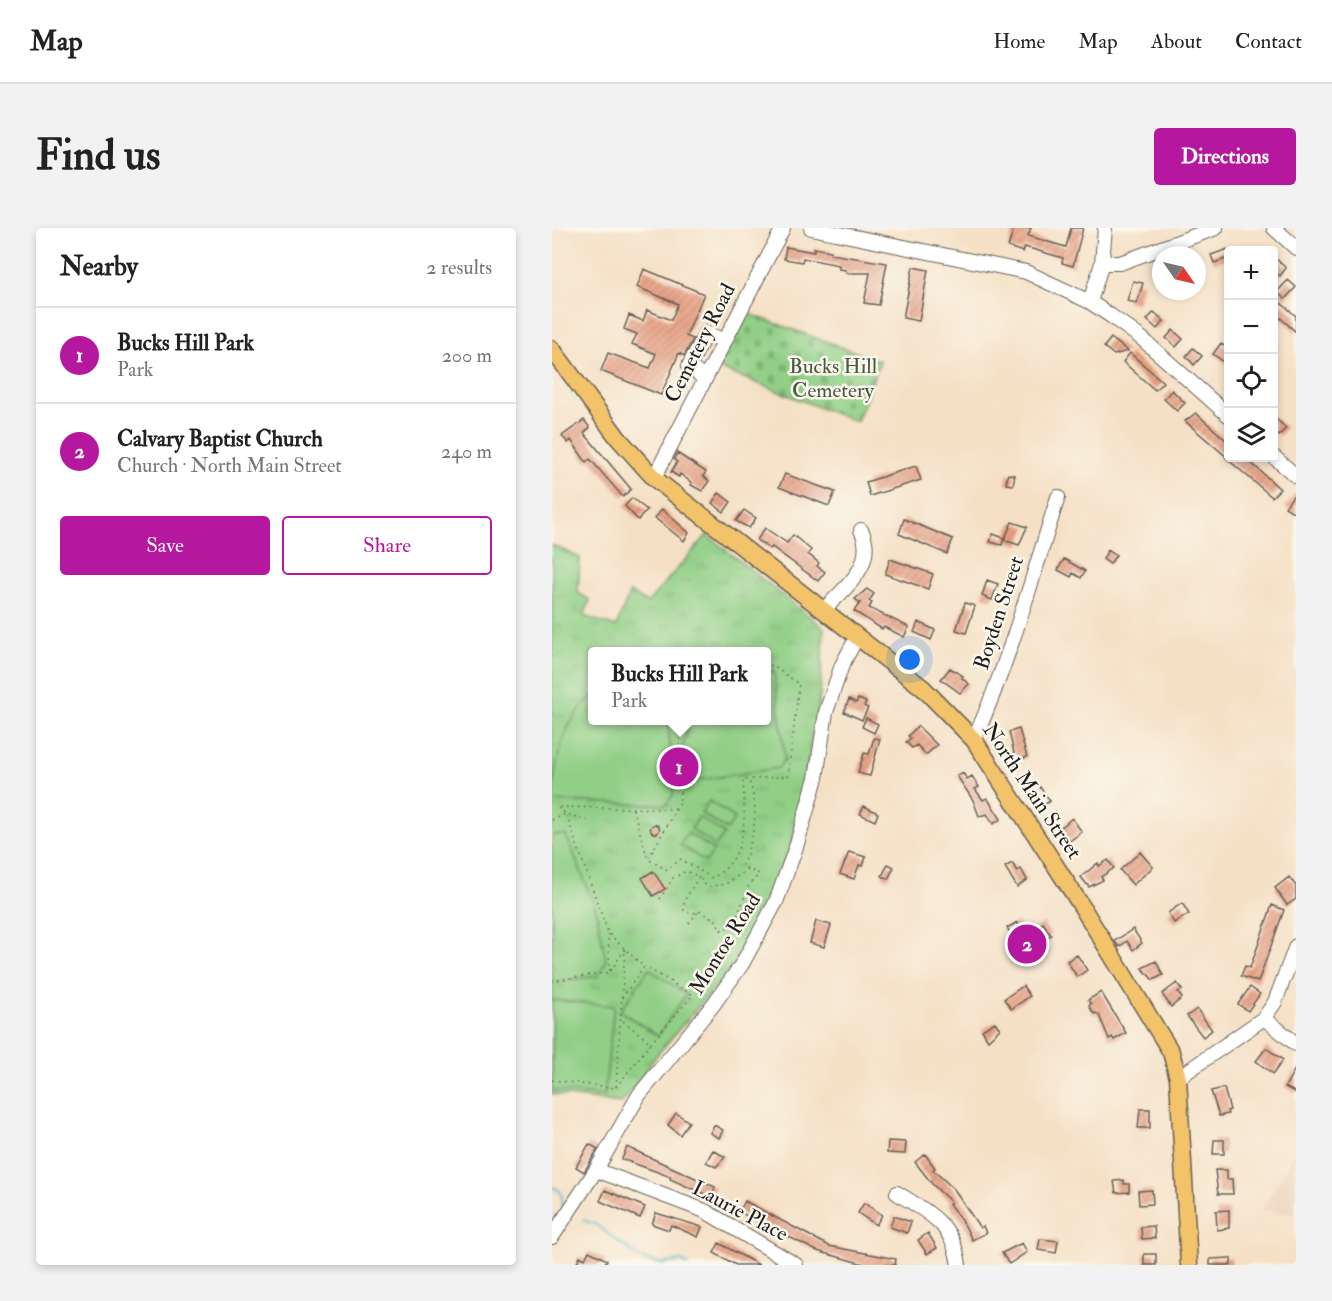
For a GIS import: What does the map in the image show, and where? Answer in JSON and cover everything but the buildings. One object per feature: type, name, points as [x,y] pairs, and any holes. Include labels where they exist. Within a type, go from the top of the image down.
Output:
[{"type":"main road","name":"North Main Street","points":[[552,349],[618,438],[654,478],[923,688],[974,740],[1079,902],[1171,1052],[1178,1078],[1189,1265]]},
{"type":"street","name":"Cemetery Road","points":[[654,478],[783,228]]},
{"type":"street","points":[[811,228],[1026,272],[1090,302],[1140,337],[1224,411]]},
{"type":"street","points":[[1090,302],[1102,263],[1105,228]]},
{"type":"street","points":[[1102,263],[1120,263],[1216,228]]},
{"type":"street","points":[[1274,228],[1296,248]]},
{"type":"street","points":[[705,379],[689,366],[706,333],[724,341]]},
{"type":"street","points":[[1278,461],[1296,476]]},
{"type":"street","name":"Boyden Street","points":[[974,740],[998,686],[1058,497]]},
{"type":"street","points":[[823,610],[861,568],[867,552],[866,539],[861,530]]},
{"type":"street","name":"Montoe Road","points":[[552,1237],[596,1170],[639,1095],[713,1005],[742,964],[776,902],[796,847],[816,778],[826,712],[842,666],[857,637]]},
{"type":"street","points":[[1178,1078],[1264,1018],[1275,1002],[1296,946]]},
{"type":"street","points":[[1264,1018],[1296,1044]]},
{"type":"street","name":"Laurie Place","points":[[596,1170],[705,1211],[796,1265]]},
{"type":"street","points":[[897,1193],[935,1217],[948,1231],[956,1248],[959,1265]]},
{"type":"path","points":[[632,808],[648,859],[667,870],[681,859],[712,878],[726,871],[739,850],[746,824],[743,780],[788,776],[800,684],[771,666]]},
{"type":"path","points":[[648,859],[680,803],[680,725]]},
{"type":"path","points":[[699,877],[684,902],[684,910],[692,914],[699,912],[716,920],[721,930],[734,925],[749,885],[759,874],[742,866],[756,819],[754,795],[748,779]]},
{"type":"path","points":[[589,820],[566,814],[557,807],[677,809]]},
{"type":"path","points":[[552,820],[566,814]]},
{"type":"path","points":[[566,814],[608,933],[610,972]]},
{"type":"path","points":[[660,899],[673,878],[686,871],[699,877],[707,886],[726,884],[748,869]]},
{"type":"path","points":[[689,923],[699,912]]},
{"type":"path","points":[[608,933],[644,967],[622,998]]},
{"type":"path","points":[[552,981],[610,972],[625,949]]},
{"type":"path","points":[[616,1088],[625,949]]},
{"type":"path","points":[[616,1088],[693,995],[649,969]]},
{"type":"path","points":[[620,1019],[651,1043]]},
{"type":"path","points":[[552,1080],[616,1088]]},
{"type":"shaded area","points":[[1296,1150],[1296,1214],[1262,1210]]},
{"type":"green space","name":"Bucks Hill Cemetery","points":[[744,312],[880,361],[857,422],[718,368]]},
{"type":"green space","points":[[707,535],[824,628],[820,695],[793,840],[746,951],[656,1056],[622,1103],[552,1094],[552,545],[580,558],[578,593],[590,600],[584,616],[616,627],[630,592],[647,603]]},
{"type":"green space","points":[[771,671],[774,671],[785,759],[778,768],[686,782],[682,765],[685,737],[690,725],[771,725]]},
{"type":"green space","points":[[588,701],[588,725],[668,725],[673,795],[666,805],[553,801],[555,773],[562,744],[574,718]]},
{"type":"green space","points":[[709,801],[735,818],[727,830],[701,813]]},
{"type":"green space","points":[[699,817],[724,834],[716,846],[691,829]]},
{"type":"green space","points":[[688,833],[714,850],[706,862],[680,845]]},
{"type":"green space","points":[[552,835],[566,835],[596,909],[606,961],[598,976],[552,982]]},
{"type":"green space","points":[[649,969],[686,994],[658,1036],[620,1011]]},
{"type":"green space","points":[[552,1000],[614,1006],[604,1096],[552,1090]]},
{"type":"waterway","points":[[552,1187],[559,1190],[562,1196],[561,1205],[564,1206]]},
{"type":"waterway","points":[[583,1220],[595,1224],[640,1258],[663,1264],[681,1261],[689,1265]]},
{"type":"place","name":"Bucks Hill Park","points":[[679,767]]},
{"type":"place","name":"Calvary Baptist Church","points":[[1027,944]]}]
